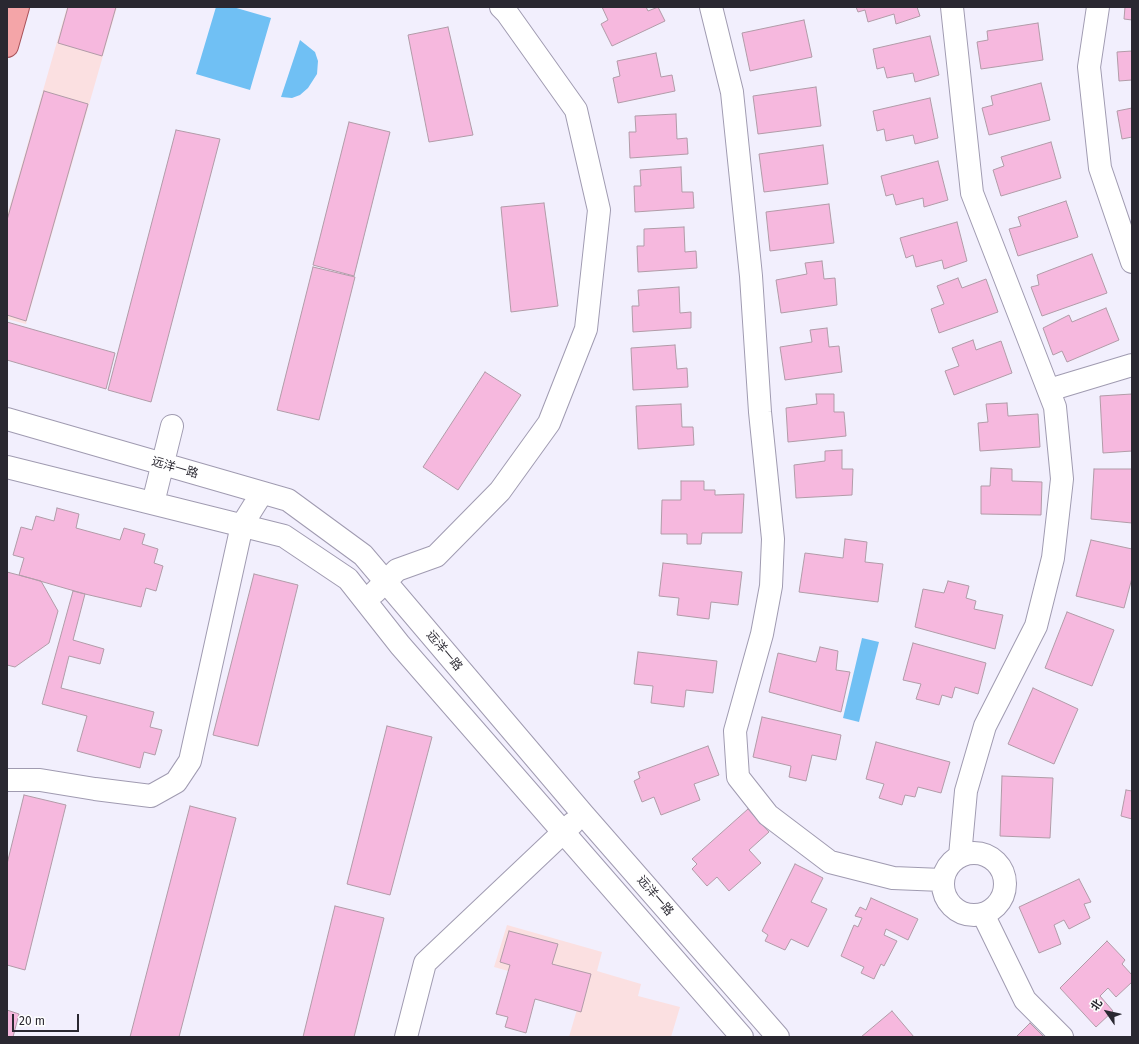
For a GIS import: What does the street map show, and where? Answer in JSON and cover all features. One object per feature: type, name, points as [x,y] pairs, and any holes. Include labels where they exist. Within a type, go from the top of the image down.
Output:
[{"type":"main road","points":[[7,46],[18,7]]},
{"type":"street","points":[[365,601],[392,576],[436,556],[500,491],[549,423],[586,329],[599,210],[576,110],[507,12],[501,7]]},
{"type":"street","points":[[711,7],[732,92],[751,276],[760,412],[773,539],[771,586],[762,634],[736,731],[738,777],[768,815],[830,862],[893,878],[942,880]]},
{"type":"street","points":[[952,7],[972,192],[1055,407],[1062,480],[1053,558],[1036,626],[985,726],[966,791],[960,856]]},
{"type":"street","points":[[1098,7],[1089,67],[1100,168],[1132,262]]},
{"type":"street","points":[[1049,390],[1132,365]]},
{"type":"street","name":"远洋一路","points":[[7,419],[288,500],[392,576],[583,814],[778,1037]]},
{"type":"street","points":[[153,503],[164,465],[172,426]]},
{"type":"street","points":[[7,466],[284,536],[348,578],[400,645],[742,1037]]},
{"type":"street","points":[[7,780],[40,780],[151,796],[176,782],[190,761],[242,525],[262,493]]},
{"type":"street","points":[[406,1037],[425,963],[583,814]]},
{"type":"street","points":[[970,853],[986,855],[998,864],[1003,873],[1005,883],[1004,893],[992,910],[973,916],[962,914],[953,908],[946,900],[942,880],[945,870],[951,861],[960,856],[970,853]]},
{"type":"street","points":[[983,914],[1025,1000],[1062,1037]]},
{"type":"shaded area","points":[[67,7],[117,7],[26,324],[7,319],[7,216]]},
{"type":"shaded area","points":[[507,925],[602,952],[597,971],[641,984],[638,996],[680,1007],[671,1037],[569,1037],[582,992],[494,967]]},
{"type":"water","points":[[216,7],[233,7],[271,18],[250,90],[196,74]]},
{"type":"water","points":[[300,40],[315,52],[318,61],[317,74],[308,88],[300,95],[292,98],[281,97]]},
{"type":"water","points":[[862,638],[879,642],[859,722],[843,718]]},
{"type":"building","points":[[68,7],[116,7],[102,56],[58,43]]},
{"type":"building","points":[[602,7],[646,7],[648,11],[658,7],[665,21],[612,46],[601,24],[608,20]]},
{"type":"building","points":[[856,7],[917,7],[920,16],[896,24],[894,14],[868,22],[865,10],[858,12]]},
{"type":"building","points":[[1125,7],[1132,7],[1132,20],[1124,19]]},
{"type":"building","points":[[804,20],[812,57],[750,71],[742,33]]},
{"type":"building","points":[[1038,23],[1043,60],[981,69],[977,42],[988,40],[987,31]]},
{"type":"building","points":[[448,27],[473,135],[429,142],[408,35]]},
{"type":"building","points":[[930,36],[939,75],[915,82],[913,73],[887,78],[884,67],[877,69],[873,49]]},
{"type":"building","points":[[1132,51],[1132,80],[1119,81],[1117,52]]},
{"type":"building","points":[[656,53],[661,77],[672,75],[675,91],[618,103],[613,78],[620,76],[617,61]]},
{"type":"building","points":[[1041,83],[1050,120],[989,135],[982,108],[993,105],[991,96]]},
{"type":"building","points":[[816,87],[821,126],[758,134],[753,96]]},
{"type":"building","points":[[44,91],[88,104],[26,321],[7,315],[7,220]]},
{"type":"building","points":[[930,98],[938,138],[915,144],[913,135],[886,141],[884,129],[877,131],[873,111]]},
{"type":"building","points":[[1132,108],[1132,137],[1122,139],[1117,111]]},
{"type":"building","points":[[676,114],[677,139],[687,138],[688,154],[630,158],[629,132],[636,132],[635,116]]},
{"type":"building","points":[[349,122],[390,132],[354,276],[313,265]]},
{"type":"building","points":[[176,130],[220,139],[151,402],[108,390]]},
{"type":"building","points":[[1051,142],[1061,178],[1001,196],[993,170],[1004,166],[1001,157]]},
{"type":"building","points":[[823,145],[828,184],[764,192],[759,154]]},
{"type":"building","points":[[938,161],[948,200],[924,207],[923,198],[896,205],[893,194],[886,196],[881,176]]},
{"type":"building","points":[[681,167],[682,192],[693,192],[694,208],[635,212],[634,186],[641,186],[640,170]]},
{"type":"building","points":[[1066,201],[1078,237],[1018,256],[1009,229],[1021,226],[1018,217]]},
{"type":"building","points":[[544,203],[558,306],[511,312],[501,207]]},
{"type":"building","points":[[829,204],[834,243],[770,251],[766,212]]},
{"type":"building","points":[[957,222],[967,261],[944,269],[942,260],[916,267],[913,255],[906,258],[900,238]]},
{"type":"building","points":[[684,227],[685,252],[696,251],[697,268],[638,272],[637,246],[644,246],[644,229]]},
{"type":"building","points":[[1092,254],[1107,293],[1042,316],[1031,287],[1039,285],[1037,275]]},
{"type":"building","points":[[822,261],[824,279],[835,278],[837,305],[781,313],[776,280],[807,274],[805,263]]},
{"type":"building","points":[[313,267],[355,277],[319,420],[277,410]]},
{"type":"building","points":[[958,278],[962,288],[986,279],[998,312],[939,333],[931,309],[944,304],[937,286]]},
{"type":"building","points":[[679,287],[680,313],[691,312],[691,328],[633,332],[632,306],[639,306],[638,290]]},
{"type":"building","points":[[1106,308],[1119,340],[1067,362],[1062,351],[1053,355],[1043,328],[1069,315],[1072,322]]},
{"type":"building","points":[[7,322],[115,353],[106,389],[7,360]]},
{"type":"building","points":[[827,328],[829,347],[839,346],[842,372],[785,380],[780,347],[812,342],[810,330]]},
{"type":"building","points":[[973,340],[976,350],[1001,341],[1012,373],[954,395],[945,371],[959,366],[952,348]]},
{"type":"building","points":[[675,345],[677,369],[687,368],[688,387],[633,390],[631,348]]},
{"type":"building","points":[[485,372],[521,395],[458,490],[423,467]]},
{"type":"building","points":[[816,394],[834,394],[834,412],[844,412],[846,436],[788,442],[786,408],[817,404]]},
{"type":"building","points":[[1132,394],[1132,451],[1103,453],[1100,396]]},
{"type":"building","points":[[1007,403],[1008,416],[1038,414],[1040,447],[980,451],[978,423],[988,422],[986,404]]},
{"type":"building","points":[[681,404],[682,427],[693,427],[694,445],[638,449],[636,406]]},
{"type":"building","points":[[842,450],[842,469],[853,469],[852,495],[796,498],[794,465],[825,461],[825,451]]},
{"type":"building","points":[[991,468],[1012,469],[1012,481],[1042,482],[1041,515],[981,514],[981,486],[990,486]]},
{"type":"building","points":[[1094,469],[1132,469],[1132,523],[1091,519]]},
{"type":"building","points":[[681,481],[704,481],[704,490],[715,490],[715,495],[744,494],[742,533],[702,533],[701,544],[687,544],[687,534],[661,534],[662,500],[681,500]]},
{"type":"building","points":[[57,508],[79,514],[76,528],[120,540],[124,528],[145,534],[142,544],[158,549],[154,563],[163,566],[156,591],[146,588],[141,607],[85,594],[19,575],[24,558],[13,555],[21,527],[32,530],[36,516],[54,521]]},
{"type":"building","points":[[845,539],[867,542],[865,562],[883,564],[878,602],[799,592],[805,553],[843,558]]},
{"type":"building","points":[[1091,540],[1132,549],[1132,578],[1124,608],[1076,596]]},
{"type":"building","points":[[663,563],[742,572],[738,605],[711,602],[709,619],[677,615],[679,598],[659,596]]},
{"type":"building","points":[[7,572],[41,581],[58,611],[49,643],[15,667],[7,665]]},
{"type":"building","points":[[254,574],[298,585],[258,746],[213,735]]},
{"type":"building","points":[[948,581],[969,586],[966,598],[976,601],[974,609],[1003,615],[995,649],[915,627],[923,589],[944,593]]},
{"type":"building","points":[[73,591],[85,594],[73,640],[104,649],[100,664],[69,656],[61,688],[154,712],[150,727],[162,730],[155,755],[144,752],[140,768],[77,751],[87,716],[42,704]]},
{"type":"building","points":[[1067,612],[1114,630],[1092,686],[1045,668]]},
{"type":"building","points":[[913,643],[986,663],[978,694],[955,687],[952,698],[942,695],[939,705],[916,699],[921,684],[903,680]]},
{"type":"building","points":[[820,647],[838,651],[836,670],[850,672],[841,712],[769,692],[778,653],[816,662]]},
{"type":"building","points":[[638,652],[717,661],[713,693],[686,690],[684,707],[651,703],[653,686],[634,684]]},
{"type":"building","points":[[1033,688],[1078,709],[1054,764],[1008,744]]},
{"type":"building","points":[[762,717],[841,735],[836,760],[812,755],[806,781],[789,777],[791,766],[753,757]]},
{"type":"building","points":[[387,726],[432,737],[390,895],[347,884]]},
{"type":"building","points":[[876,742],[950,762],[941,793],[918,787],[915,797],[905,795],[902,805],[879,798],[884,784],[866,779]]},
{"type":"building","points":[[708,746],[719,775],[694,784],[700,800],[661,815],[654,797],[642,802],[634,781],[640,778],[638,772]]},
{"type":"building","points":[[1002,776],[1053,778],[1050,838],[1000,836]]},
{"type":"building","points":[[1126,790],[1132,791],[1132,819],[1121,816]]},
{"type":"building","points":[[24,795],[66,805],[25,970],[7,965],[7,864]]},
{"type":"building","points":[[190,806],[236,818],[179,1037],[130,1037]]},
{"type":"building","points":[[748,809],[769,832],[749,850],[761,863],[729,891],[717,877],[707,886],[692,869],[697,864],[692,859]]},
{"type":"building","points":[[795,864],[823,878],[811,902],[827,909],[808,947],[791,939],[785,950],[765,941],[768,935],[762,931]]},
{"type":"building","points":[[1079,879],[1091,902],[1084,904],[1090,918],[1069,929],[1064,920],[1054,925],[1061,944],[1039,953],[1019,907]]},
{"type":"building","points":[[871,898],[918,919],[908,940],[886,929],[884,935],[897,941],[884,966],[881,964],[874,979],[861,973],[864,967],[841,956],[854,925],[858,927],[862,918],[855,916],[860,907],[866,910]]},
{"type":"building","points":[[335,906],[384,918],[354,1037],[303,1037]]},
{"type":"building","points":[[509,931],[558,944],[552,964],[591,974],[581,1012],[535,999],[526,1033],[505,1027],[508,1017],[496,1014],[510,965],[500,962]]},
{"type":"building","points":[[1107,941],[1125,960],[1122,964],[1132,975],[1132,982],[1116,997],[1108,988],[1100,996],[1113,1011],[1096,1027],[1060,988]]},
{"type":"building","points":[[7,1010],[19,1014],[13,1037],[7,1037]]},
{"type":"building","points":[[892,1011],[914,1037],[861,1037]]},
{"type":"building","points":[[1030,1023],[1044,1037],[1016,1037]]}]
